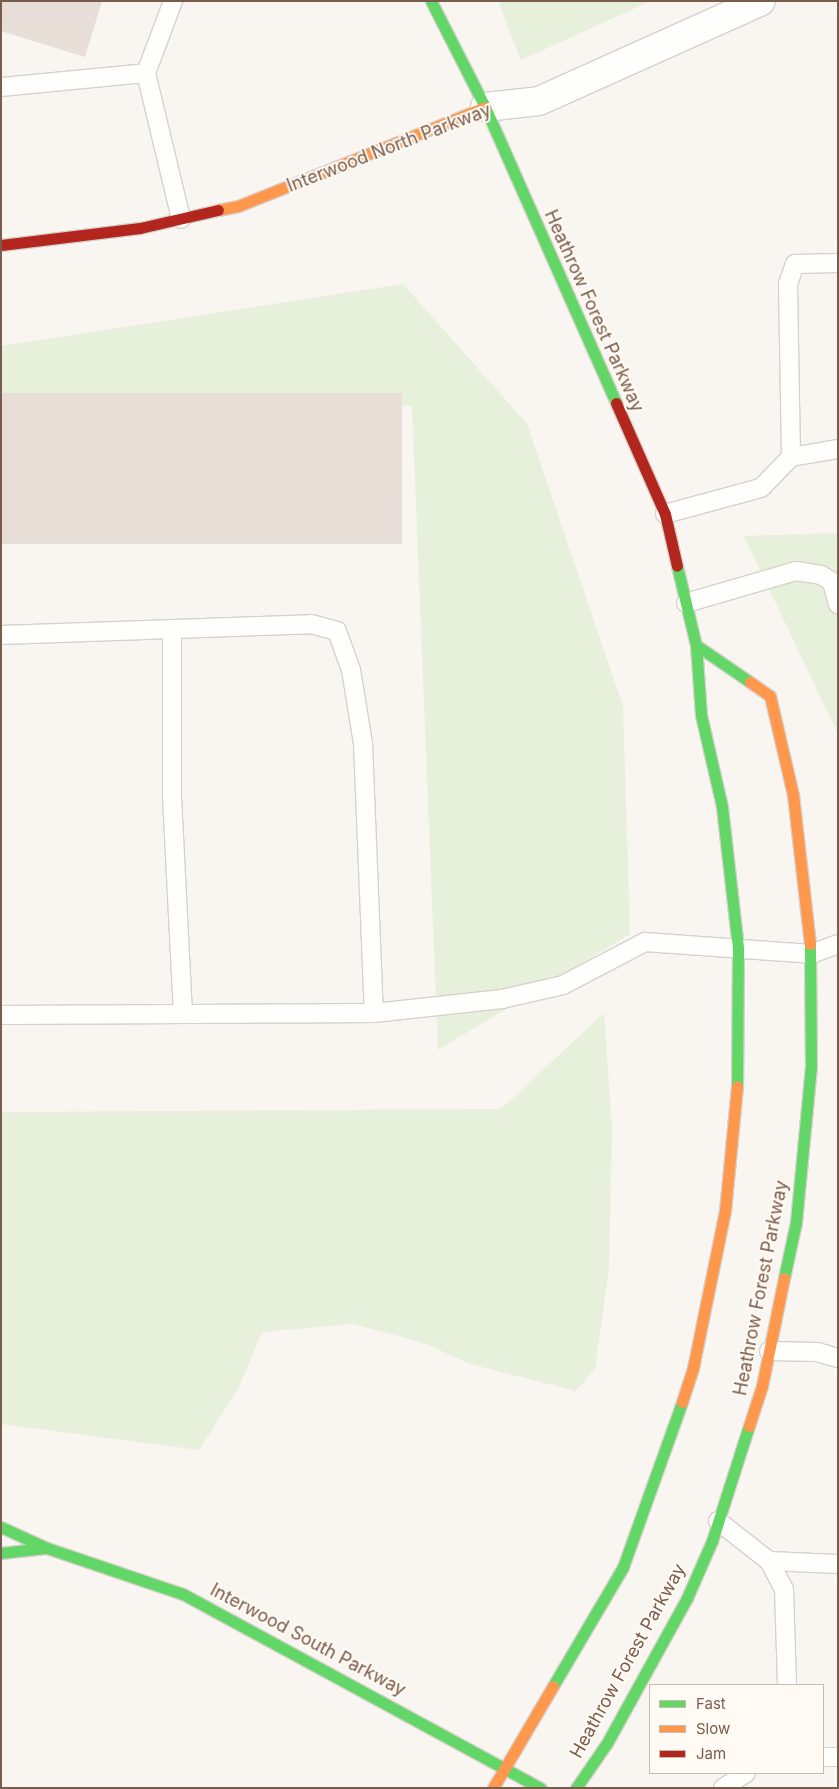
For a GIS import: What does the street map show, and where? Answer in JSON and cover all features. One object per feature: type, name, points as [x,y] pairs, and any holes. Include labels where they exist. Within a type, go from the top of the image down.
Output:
[{"type":"street","name":"Heathrow Forest Parkway","points":[[431,1],[485,107],[665,514],[696,645],[701,716],[722,807],[738,948],[740,1064],[733,1140],[725,1211],[693,1368],[644,1516],[623,1566],[493,1788]]},
{"type":"street","name":"Interwood North Parkway","points":[[1,245],[140,228],[238,206],[485,107],[539,101],[761,1]]},
{"type":"street","name":"Heathrow Forest Parkway","points":[[576,1788],[606,1743],[687,1598],[718,1522],[762,1386],[796,1222],[804,1147],[811,1067],[811,954],[793,795],[770,696],[696,645]]},
{"type":"street","name":"Interwood South Parkway","points":[[1,1527],[47,1548],[183,1594],[507,1766],[541,1788]]},
{"type":"street","name":"Interwood South Parkway","points":[[1,1553],[47,1548]]},
{"type":"lane","points":[[173,1],[146,73],[181,219]]},
{"type":"lane","points":[[1,87],[146,73]]},
{"type":"lane","points":[[790,457],[788,284],[795,264],[838,263]]},
{"type":"lane","points":[[665,514],[761,488],[790,457],[838,449]]},
{"type":"lane","points":[[686,603],[796,571],[821,575],[832,582],[838,604]]},
{"type":"lane","points":[[1,635],[311,624],[337,631],[351,670],[363,744],[374,1013]]},
{"type":"lane","points":[[172,629],[172,797],[183,1014]]},
{"type":"lane","points":[[1,1015],[374,1013],[502,999],[563,985],[645,942],[811,954],[838,944]]},
{"type":"lane","points":[[769,1351],[817,1352],[838,1358]]},
{"type":"lane","points":[[718,1522],[769,1560],[784,1589],[787,1684]]},
{"type":"lane","points":[[769,1560],[838,1564]]},
{"type":"lane","points":[[824,1756],[838,1757]]},
{"type":"lane","points":[[723,1788],[744,1774]]},
{"type":"green space","points":[[498,1],[651,1],[521,60]]},
{"type":"green space","points":[[403,284],[527,424],[623,706],[630,934],[438,1050],[412,406],[1,407],[1,346]]},
{"type":"green space","points":[[838,533],[838,734],[744,536]]},
{"type":"green space","points":[[604,1013],[612,1128],[609,1268],[595,1369],[576,1391],[470,1364],[424,1343],[353,1324],[262,1332],[239,1387],[199,1450],[1,1424],[1,1112],[501,1109]]},
{"type":"building","points":[[1,1],[102,1],[85,57],[1,31]]},
{"type":"building","points":[[1,393],[402,393],[402,544],[1,544]]},
{"type":"traffic: fast","points":[[431,1],[485,107],[616,403]]},
{"type":"traffic: fast","points":[[677,566],[696,645],[701,715],[722,807],[738,948],[737,1087]]},
{"type":"traffic: fast","points":[[696,645],[750,682]]},
{"type":"traffic: fast","points":[[784,1278],[796,1222],[811,1067],[810,944]]},
{"type":"traffic: fast","points":[[553,1686],[623,1567],[682,1402]]},
{"type":"traffic: fast","points":[[576,1788],[607,1743],[687,1598],[712,1541],[749,1426]]},
{"type":"traffic: fast","points":[[1,1527],[47,1548],[183,1594],[541,1788]]},
{"type":"traffic: fast","points":[[1,1553],[45,1548]]},
{"type":"traffic: slow","points":[[218,210],[238,206],[485,107]]},
{"type":"traffic: slow","points":[[750,682],[770,696],[793,795],[810,944]]},
{"type":"traffic: slow","points":[[682,1402],[693,1368],[725,1211],[737,1087]]},
{"type":"traffic: slow","points":[[749,1426],[762,1386],[784,1278]]},
{"type":"traffic: slow","points":[[493,1788],[553,1686]]},
{"type":"traffic: jam","points":[[1,245],[140,228],[218,210]]},
{"type":"traffic: jam","points":[[616,403],[665,514],[677,566]]}]
